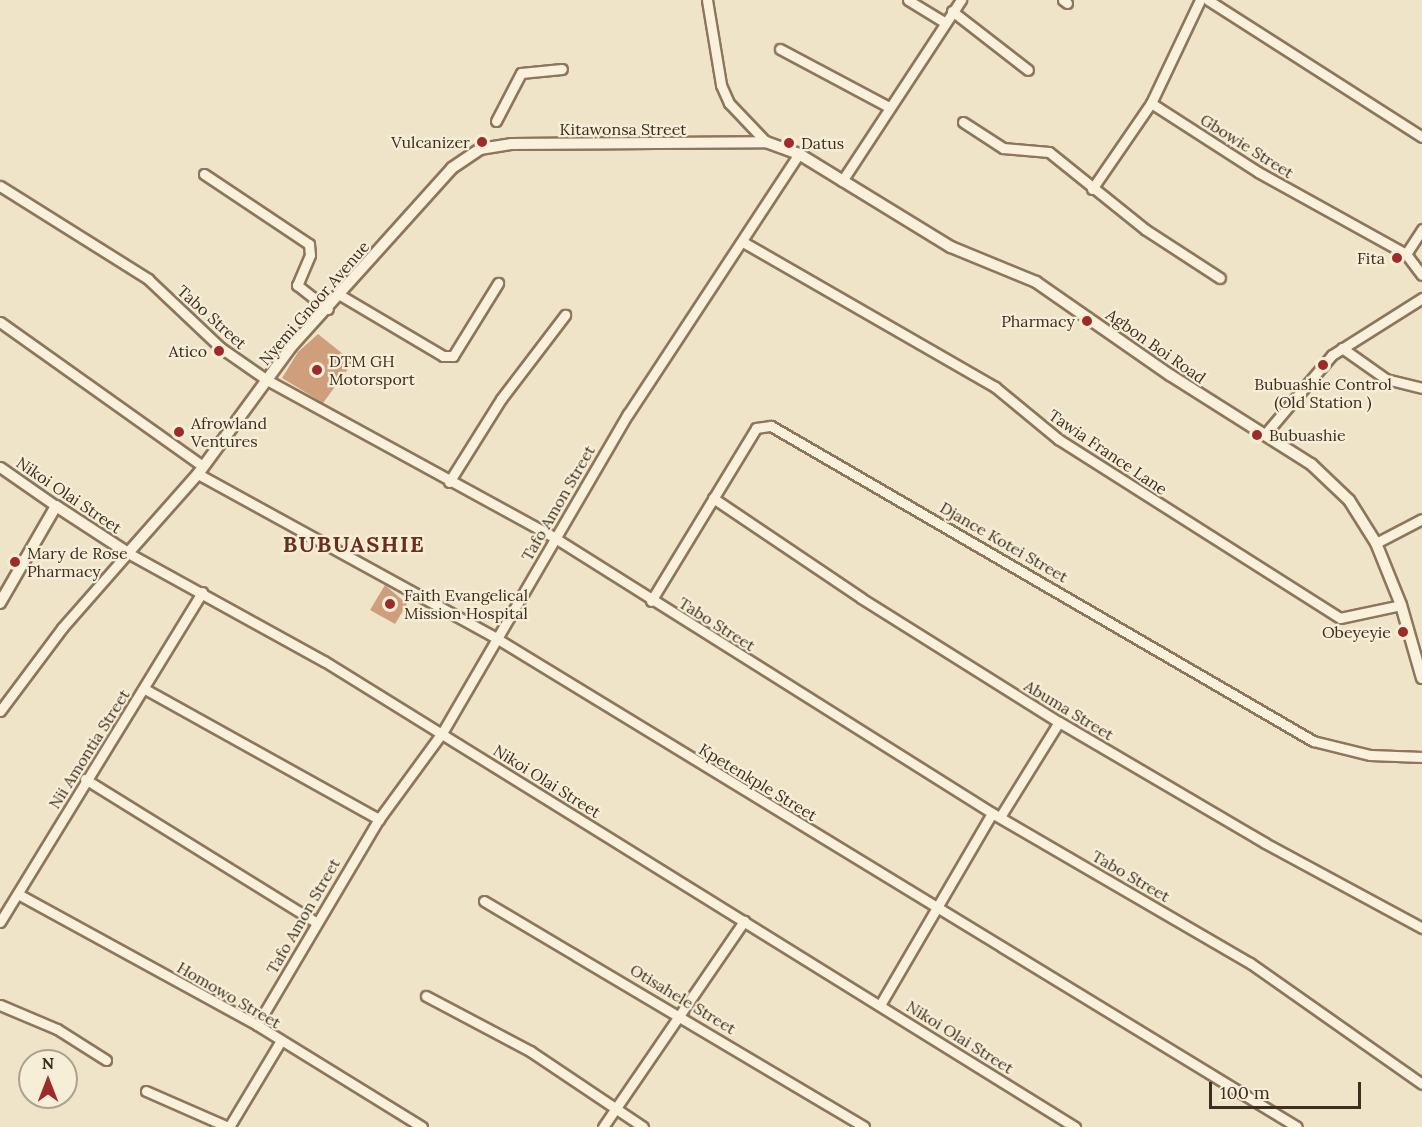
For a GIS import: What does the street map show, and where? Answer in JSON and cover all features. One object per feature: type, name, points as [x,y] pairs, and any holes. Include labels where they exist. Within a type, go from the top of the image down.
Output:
[{"type":"street","points":[[707,0],[721,85],[729,103],[766,142]]},
{"type":"street","points":[[908,0],[944,22]]},
{"type":"street","points":[[842,181],[887,106],[960,0]]},
{"type":"street","points":[[1092,189],[1151,103],[1200,0]]},
{"type":"street","points":[[1208,0],[1422,137]]},
{"type":"street","points":[[952,11],[1028,70]]},
{"type":"street","points":[[780,49],[887,106]]},
{"type":"street","points":[[496,121],[521,73],[562,69]]},
{"type":"street","name":"Gbowie Street","points":[[1151,103],[1258,172],[1406,254],[1422,275]]},
{"type":"street","points":[[963,122],[1003,148],[1049,152],[1092,189],[1220,278]]},
{"type":"street","name":"Kitawonsa Street","points":[[480,149],[511,144],[766,142]]},
{"type":"street","name":"Agbon Boi Road","points":[[766,142],[799,154],[951,247],[1043,286],[1170,375],[1266,433],[1336,487],[1376,543],[1419,649],[1422,678]]},
{"type":"street","name":"Nyemi Gnoor Avenue","points":[[0,711],[62,628],[200,470],[267,380],[452,168],[480,149]]},
{"type":"street","name":"Tafo Amon Street","points":[[257,1025],[314,921],[379,819],[442,733],[628,414],[799,154]]},
{"type":"street","points":[[204,174],[309,244],[310,255],[297,285],[328,309]]},
{"type":"street","name":"Tabo Street","points":[[0,186],[148,279],[221,348],[267,380],[449,482],[555,538],[651,601],[996,815],[1250,963],[1422,1084]]},
{"type":"street","points":[[1406,254],[1422,229]]},
{"type":"street","name":"Tawia France Lane","points":[[743,242],[995,387],[1058,439],[1340,618],[1401,605]]},
{"type":"street","points":[[340,295],[443,356],[453,356],[498,283]]},
{"type":"street","points":[[1266,433],[1320,366],[1342,348],[1422,298]]},
{"type":"street","points":[[449,482],[501,399],[565,315]]},
{"type":"street","name":"Kpetenkple Street","points":[[0,322],[200,470],[496,638],[1297,1127]]},
{"type":"street","points":[[1342,348],[1386,379],[1422,388]]},
{"type":"street","name":"Djance Kotei Street","points":[[651,601],[756,428],[777,427],[1313,741],[1370,755],[1422,757]]},
{"type":"street","name":"Nikoi Olai Street","points":[[1,470],[128,553],[202,592],[442,733],[1075,1127]]},
{"type":"street","name":"Abuma Street","points":[[713,498],[861,598],[1059,722],[1265,843],[1422,928]]},
{"type":"street","points":[[0,603],[56,506]]},
{"type":"street","points":[[1376,543],[1422,519]]},
{"type":"street","name":"Nii Amontia Street","points":[[0,922],[86,779],[145,689],[202,592]]},
{"type":"street","points":[[145,689],[379,819]]},
{"type":"street","points":[[880,1005],[996,815],[1059,722]]},
{"type":"street","points":[[86,779],[314,921]]},
{"type":"street","name":"Homowo Street","points":[[18,894],[257,1025],[280,1042],[422,1127]]},
{"type":"street","name":"Otisahele Street","points":[[484,900],[681,1015],[864,1127]]},
{"type":"street","points":[[603,1127],[744,921]]},
{"type":"street","points":[[426,996],[530,1051],[643,1127]]},
{"type":"street","points":[[0,1005],[57,1029],[106,1060]]},
{"type":"street","points":[[147,1091],[228,1127],[280,1042]]},
{"type":"building","name":"DTM GH Motorsport","points":[[318,334],[353,362],[323,403],[282,378],[298,352]]},
{"type":"building","name":"Faith Evangelical Mission Hospital","points":[[385,585],[407,604],[395,624],[370,610]]},
{"type":"place","name":"Vulcanizer","points":[[482,142]]},
{"type":"place","name":"Datus","points":[[789,143]]},
{"type":"place","name":"Fita","points":[[1397,258]]},
{"type":"place","name":"Pharmacy","points":[[1087,321]]},
{"type":"place","name":"Atico","points":[[219,351]]},
{"type":"place","name":"Bubuashie Control (Old Station )","points":[[1323,365]]},
{"type":"place","name":"DTM GH Motorsport","points":[[317,370]]},
{"type":"place","name":"Afrowland Ventures","points":[[179,432]]},
{"type":"place","name":"Bubuashie","points":[[1257,435]]},
{"type":"place","name":"Mary de Rose Pharmacy","points":[[15,562]]},
{"type":"place","name":"Faith Evangelical Mission Hospital","points":[[390,604]]},
{"type":"place","name":"Obeyeyie","points":[[1403,632]]},
{"type":"district","name":"BUBUASHIE","points":[[354,545]]}]
